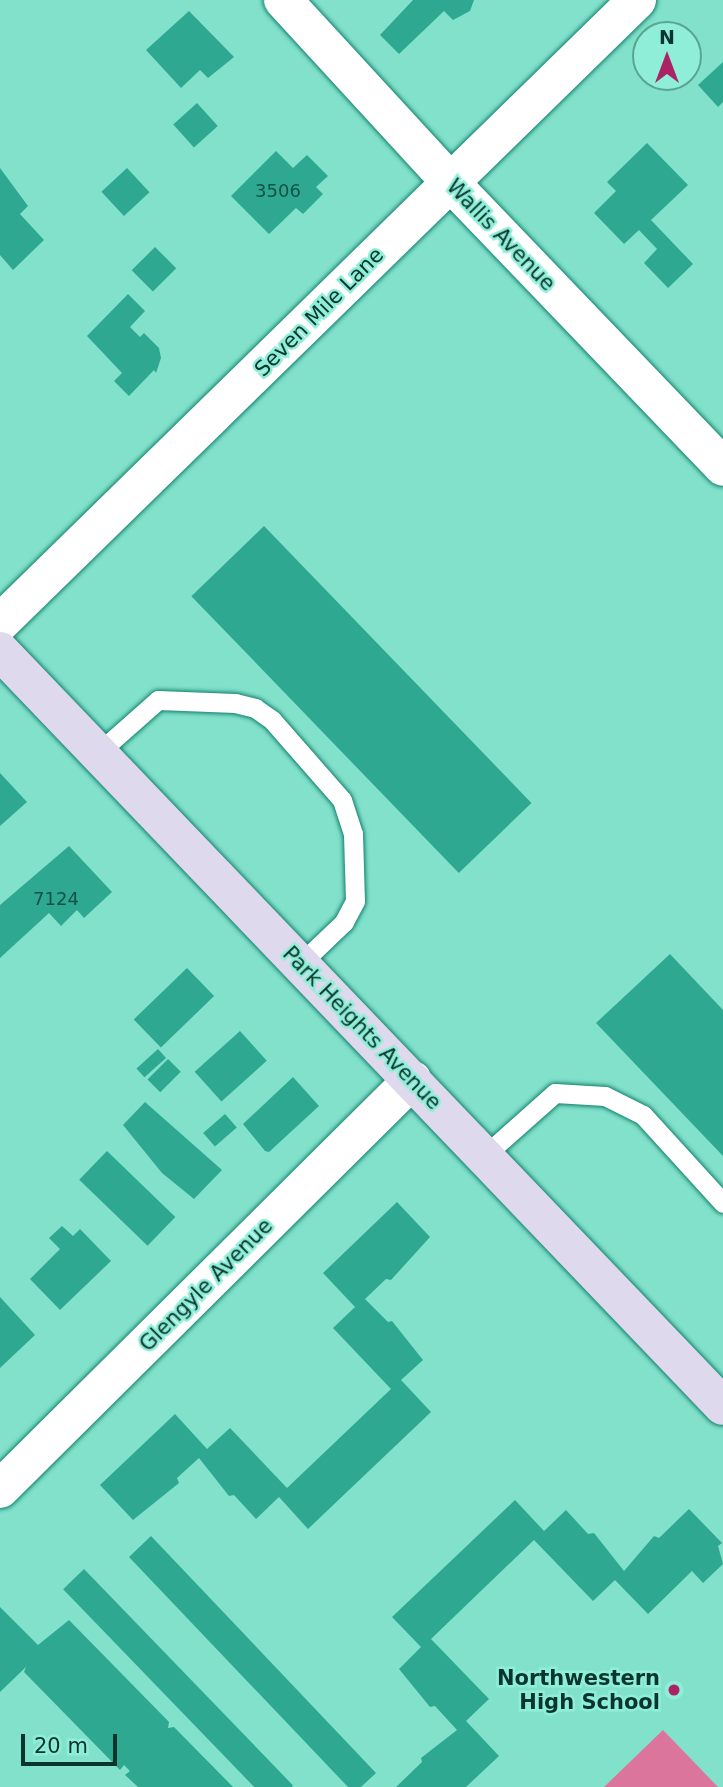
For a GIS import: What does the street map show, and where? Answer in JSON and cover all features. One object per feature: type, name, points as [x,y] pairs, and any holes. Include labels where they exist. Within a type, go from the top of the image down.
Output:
[{"type":"main road","name":"Park Heights Avenue","points":[[0,651],[723,1406]]},
{"type":"street","name":"Wallis Avenue","points":[[283,0],[451,183],[723,467]]},
{"type":"street","name":"Seven Mile Lane","points":[[0,623],[637,0]]},
{"type":"street","name":"Glengyle Avenue","points":[[0,1489],[412,1080]]},
{"type":"lane","points":[[98,753],[158,700],[235,703],[255,708],[272,720],[342,800],[353,834],[355,901],[344,922],[300,964]]},
{"type":"lane","points":[[484,1156],[555,1093],[605,1096],[643,1115],[723,1203]]},
{"type":"shaded area","points":[[663,1730],[718,1787],[604,1787]]},
{"type":"building","points":[[413,0],[474,0],[470,11],[453,20],[444,11],[399,54],[380,35]]},
{"type":"building","points":[[189,11],[234,57],[208,78],[200,70],[181,88],[146,50]]},
{"type":"building","points":[[723,62],[723,102],[718,107],[702,89],[702,81]]},
{"type":"building","points":[[197,103],[218,126],[194,147],[173,124]]},
{"type":"building","points":[[647,143],[688,185],[651,220],[693,264],[668,288],[644,263],[657,249],[639,230],[624,244],[594,213],[616,191],[607,182]]},
{"type":"building","points":[[276,151],[293,168],[307,155],[328,176],[316,187],[323,194],[303,214],[296,208],[269,234],[231,196]]},
{"type":"building","points":[[0,168],[28,206],[20,214],[44,240],[13,270],[0,255]]},
{"type":"building","points":[[127,168],[150,192],[124,216],[101,192]]},
{"type":"building","points":[[155,247],[176,268],[153,292],[132,270]]},
{"type":"building","points":[[128,294],[145,311],[130,327],[140,337],[144,333],[159,348],[161,358],[156,373],[154,370],[129,396],[114,381],[122,373],[87,336]]},
{"type":"building","points":[[264,526],[531,803],[459,873],[191,596]]},
{"type":"building","points":[[0,773],[27,802],[0,826]]},
{"type":"building","points":[[69,846],[112,892],[84,918],[77,910],[61,926],[49,913],[0,958],[0,905]]},
{"type":"building","points":[[670,954],[723,1010],[723,1156],[596,1023]]},
{"type":"building","points":[[187,968],[214,996],[161,1047],[134,1019]]},
{"type":"building","points":[[240,1031],[267,1061],[221,1102],[195,1072]]},
{"type":"building","points":[[158,1049],[166,1058],[144,1077],[136,1068]]},
{"type":"building","points":[[168,1059],[181,1072],[160,1092],[147,1080]]},
{"type":"building","points":[[293,1077],[319,1106],[269,1152],[265,1151],[243,1124]]},
{"type":"building","points":[[145,1102],[222,1170],[194,1199],[162,1173],[123,1125]]},
{"type":"building","points":[[225,1114],[237,1128],[215,1147],[203,1133]]},
{"type":"building","points":[[107,1151],[175,1217],[148,1246],[79,1180]]},
{"type":"building","points":[[397,1202],[430,1237],[391,1280],[386,1279],[365,1299],[388,1322],[392,1321],[423,1360],[401,1380],[431,1412],[308,1529],[279,1497],[256,1519],[234,1495],[229,1496],[199,1458],[177,1478],[179,1483],[133,1520],[100,1485],[175,1414],[207,1449],[230,1428],[287,1488],[391,1389],[333,1328],[355,1307],[323,1273]]},
{"type":"building","points":[[62,1226],[73,1236],[80,1229],[111,1261],[60,1310],[30,1279],[60,1249],[49,1238]]},
{"type":"building","points":[[0,1297],[35,1335],[0,1368]]},
{"type":"building","points":[[515,1500],[544,1531],[566,1510],[588,1534],[594,1533],[624,1571],[654,1536],[659,1538],[689,1509],[722,1543],[718,1546],[723,1564],[703,1583],[692,1571],[648,1614],[615,1580],[593,1601],[534,1540],[431,1639],[489,1699],[466,1721],[499,1756],[466,1787],[396,1787],[422,1762],[421,1758],[457,1730],[435,1706],[430,1707],[399,1669],[421,1647],[392,1617]]},
{"type":"building","points":[[151,1536],[376,1773],[361,1787],[348,1787],[129,1557]]},
{"type":"building","points":[[84,1569],[293,1786],[254,1787],[63,1589]]},
{"type":"building","points":[[0,1607],[38,1645],[69,1620],[169,1722],[168,1728],[174,1727],[233,1787],[138,1787],[125,1775],[130,1771],[124,1765],[120,1770],[24,1672],[26,1667],[0,1692]]},
{"type":"place","name":"Northwestern High School","points":[[674,1690]]}]
